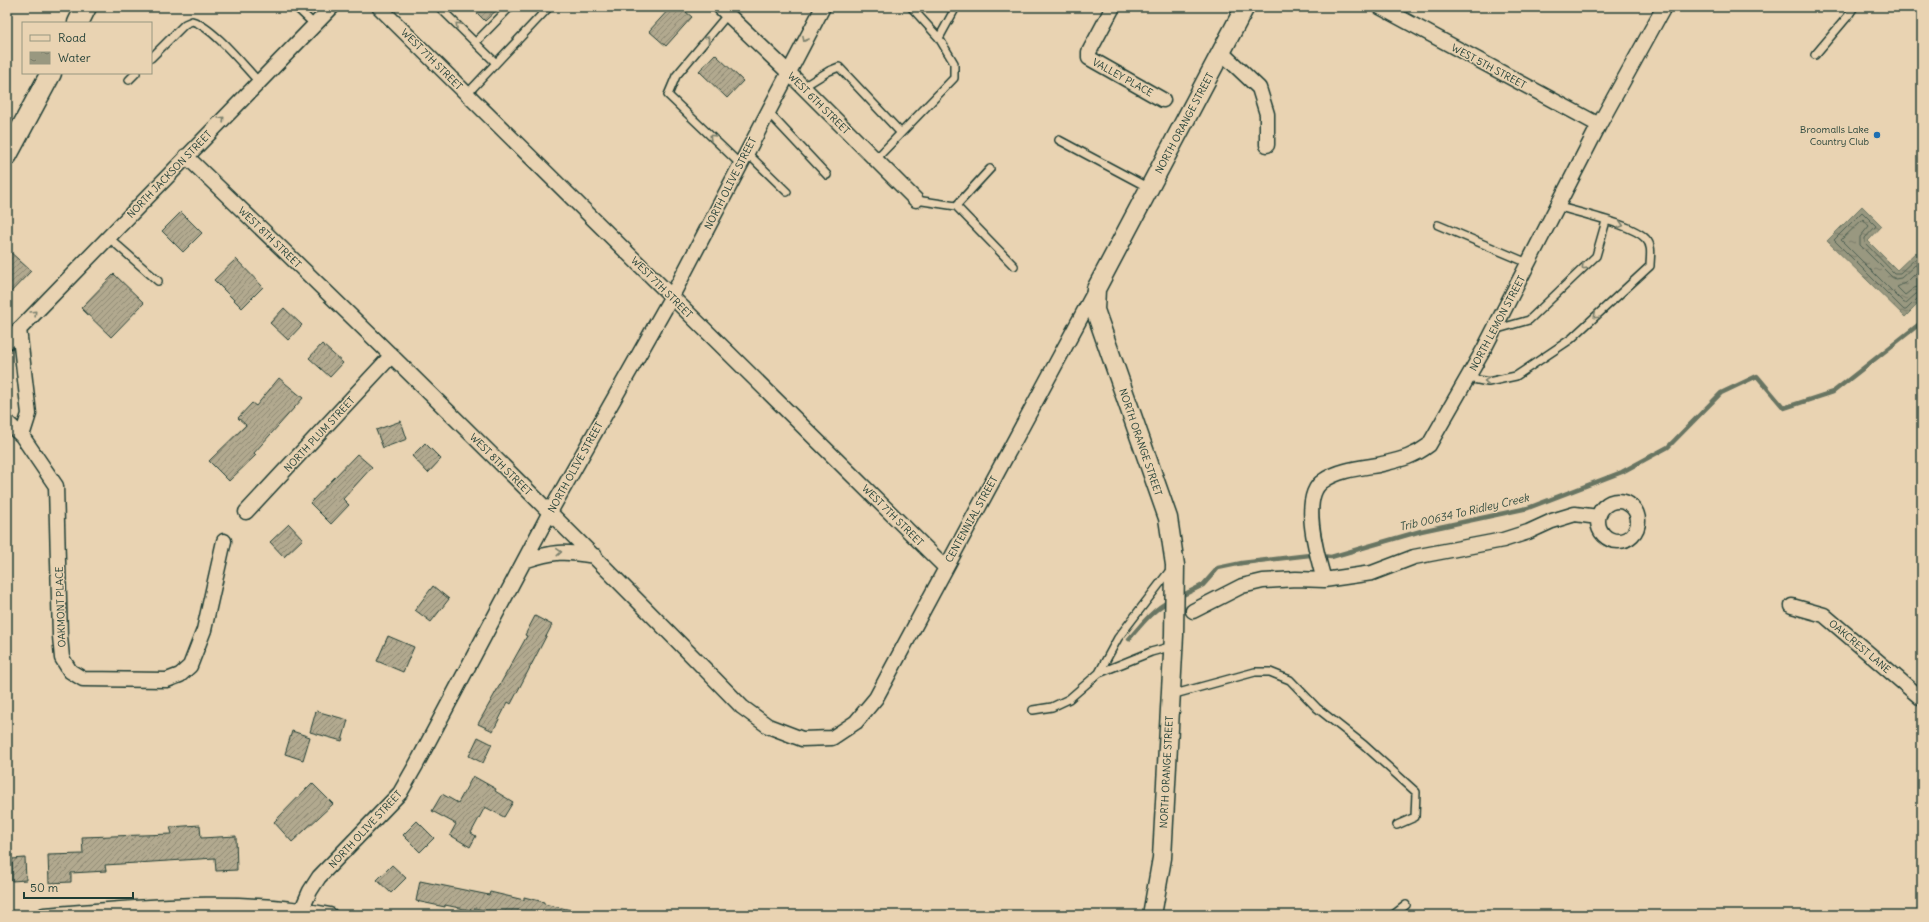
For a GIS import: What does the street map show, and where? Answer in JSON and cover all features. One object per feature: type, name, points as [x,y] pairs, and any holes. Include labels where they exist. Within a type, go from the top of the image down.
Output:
[{"type":"main road","points":[[78,22],[86,7]]},
{"type":"main road","points":[[7,155],[50,74]]},
{"type":"street","name":"NORTH JACKSON STREET","points":[[7,342],[332,7]]},
{"type":"street","name":"WEST 7TH STREET","points":[[379,7],[945,567]]},
{"type":"street","name":"NORTH OLIVE STREET","points":[[302,909],[310,891],[319,877],[400,793],[550,512],[672,296],[767,111],[823,7]]},
{"type":"street","name":"VALLEY PLACE","points":[[1113,7],[1089,52],[1089,58],[1163,100]]},
{"type":"street","name":"NORTH ORANGE STREET","points":[[1152,915],[1162,858],[1169,696],[1173,646],[1175,565],[1168,518],[1094,310],[1096,289],[1245,7]]},
{"type":"street","name":"WEST 5TH STREET","points":[[1380,7],[1599,125]]},
{"type":"street","name":"NORTH LEMON STREET","points":[[1324,580],[1314,539],[1311,510],[1313,494],[1322,481],[1340,473],[1416,455],[1429,445],[1494,330],[1599,125],[1664,7]]},
{"type":"street","name":"WEST 6TH STREET","points":[[724,10],[916,200]]},
{"type":"street","points":[[1221,52],[1259,88],[1268,114],[1267,145]]},
{"type":"street","name":"WEST 8TH STREET","points":[[186,156],[392,355],[595,556],[742,707],[768,726],[802,739],[832,738]]},
{"type":"street","name":"CENTENNIAL STREET","points":[[832,738],[856,722],[876,698],[945,567],[1096,289]]},
{"type":"street","points":[[19,329],[29,414],[22,436]]},
{"type":"street","name":"NORTH PLUM STREET","points":[[246,512],[392,355]]},
{"type":"street","name":"OAKMONT PLACE","points":[[7,422],[22,436],[56,486],[60,636],[62,658],[70,671],[83,679],[167,680],[180,675],[190,666],[204,630],[224,541]]},
{"type":"street","points":[[1193,611],[1242,586],[1263,581],[1296,579],[1324,580],[1372,573],[1414,557],[1503,540],[1528,532],[1552,521],[1575,514],[1598,518]]},
{"type":"street","points":[[524,561],[555,552],[569,552],[595,556]]},
{"type":"street","name":"OAKCREST LANE","points":[[1792,606],[1824,615],[1922,699]]},
{"type":"street","points":[[44,915],[204,905],[302,909],[330,915]]},
{"type":"lane","points":[[296,7],[315,25]]},
{"type":"lane","points":[[439,7],[496,63]]},
{"type":"lane","points":[[476,42],[510,7]]},
{"type":"lane","points":[[467,94],[549,7]]},
{"type":"lane","points":[[875,160],[954,78],[954,62],[939,38],[911,7]]},
{"type":"lane","points":[[939,38],[956,7]]},
{"type":"lane","points":[[1815,54],[1854,7]]},
{"type":"lane","points":[[724,10],[676,76],[668,95],[743,158],[787,192]]},
{"type":"lane","points":[[152,57],[185,24],[192,21],[199,23],[226,47],[259,82]]},
{"type":"lane","points":[[803,87],[829,71],[839,68],[901,133]]},
{"type":"lane","points":[[129,80],[135,74]]},
{"type":"lane","points":[[767,111],[827,175]]},
{"type":"lane","points":[[1059,140],[1149,188]]},
{"type":"lane","points":[[956,206],[990,169]]},
{"type":"lane","points":[[916,200],[956,206],[1014,266]]},
{"type":"lane","points":[[1468,378],[1488,382],[1516,376],[1571,339],[1650,266],[1650,247],[1647,239],[1631,228],[1557,206]]},
{"type":"lane","points":[[1494,330],[1529,320],[1596,256],[1606,221]]},
{"type":"lane","points":[[1438,225],[1528,263]]},
{"type":"lane","points":[[108,237],[158,281]]},
{"type":"lane","points":[[1099,673],[1118,638],[1175,565]]},
{"type":"lane","points":[[1033,710],[1052,707],[1069,699],[1099,673],[1151,652],[1173,646]]},
{"type":"lane","points":[[1169,696],[1255,672],[1270,672],[1290,680],[1317,708],[1364,745],[1416,792],[1415,817],[1398,825]]},
{"type":"lane","points":[[1393,915],[1406,905]]},
{"type":"water","points":[[1862,206],[1882,226],[1868,241],[1897,270],[1916,252],[1922,258],[1922,300],[1905,317],[1827,241]]},
{"type":"building","points":[[471,7],[500,7],[485,21]]},
{"type":"building","points":[[671,7],[680,7],[692,17],[666,46],[649,31]]},
{"type":"building","points":[[715,54],[743,81],[727,98],[699,71]]},
{"type":"building","points":[[181,212],[202,233],[183,252],[162,231]]},
{"type":"building","points":[[7,249],[31,271],[7,296]]},
{"type":"building","points":[[236,259],[263,287],[242,308],[214,280]]},
{"type":"building","points":[[114,274],[144,303],[111,337],[81,308]]},
{"type":"building","points":[[284,308],[302,325],[288,340],[270,323]]},
{"type":"building","points":[[322,344],[343,363],[330,377],[309,358]]},
{"type":"building","points":[[279,378],[303,398],[254,453],[256,455],[229,481],[209,461],[246,425],[238,418],[252,403],[256,406]]},
{"type":"building","points":[[401,421],[407,439],[383,448],[376,430]]},
{"type":"building","points":[[425,443],[441,459],[428,473],[412,456]]},
{"type":"building","points":[[357,454],[372,467],[343,499],[349,505],[331,524],[310,503]]},
{"type":"building","points":[[289,524],[303,539],[284,557],[270,542]]},
{"type":"building","points":[[433,586],[449,599],[431,622],[415,610]]},
{"type":"building","points":[[535,616],[552,625],[511,704],[508,702],[493,731],[478,724],[527,636],[525,635]]},
{"type":"building","points":[[388,636],[414,647],[403,672],[377,661]]},
{"type":"building","points":[[316,711],[348,720],[342,741],[310,732]]},
{"type":"building","points":[[292,731],[310,737],[303,760],[285,754]]},
{"type":"building","points":[[478,737],[492,744],[483,763],[469,756]]},
{"type":"building","points":[[473,776],[496,789],[495,791],[513,802],[504,817],[485,807],[471,833],[476,836],[470,847],[450,835],[456,824],[432,811],[442,794],[458,803]]},
{"type":"building","points":[[312,783],[333,804],[292,842],[274,822]]},
{"type":"building","points":[[417,821],[434,838],[420,852],[403,835]]},
{"type":"building","points":[[200,825],[201,838],[236,836],[237,870],[216,871],[215,858],[105,865],[106,871],[71,873],[71,882],[49,883],[48,855],[83,854],[82,837],[172,834],[170,827]]},
{"type":"building","points":[[25,858],[26,880],[12,881],[12,859]]},
{"type":"building","points":[[392,865],[406,878],[391,893],[377,880]]},
{"type":"building","points":[[420,881],[489,895],[490,892],[524,900],[524,897],[544,902],[544,904],[571,910],[570,915],[503,915],[475,908],[474,911],[416,901]]},
{"type":"waterway","name":"Trib 00634 To Ridley Creek","points":[[1179,597],[1203,585],[1218,568],[1242,563],[1310,555],[1331,557],[1421,531],[1528,508],[1622,472],[1668,447],[1721,393],[1757,376],[1784,408],[1833,392],[1922,322]]},
{"type":"waterway","name":"Trib 00634 To Ridley Creek","points":[[1129,639],[1158,608],[1170,601]]},
{"type":"place","name":"Broomalls Lake Country Club","points":[[1877,135]]}]
